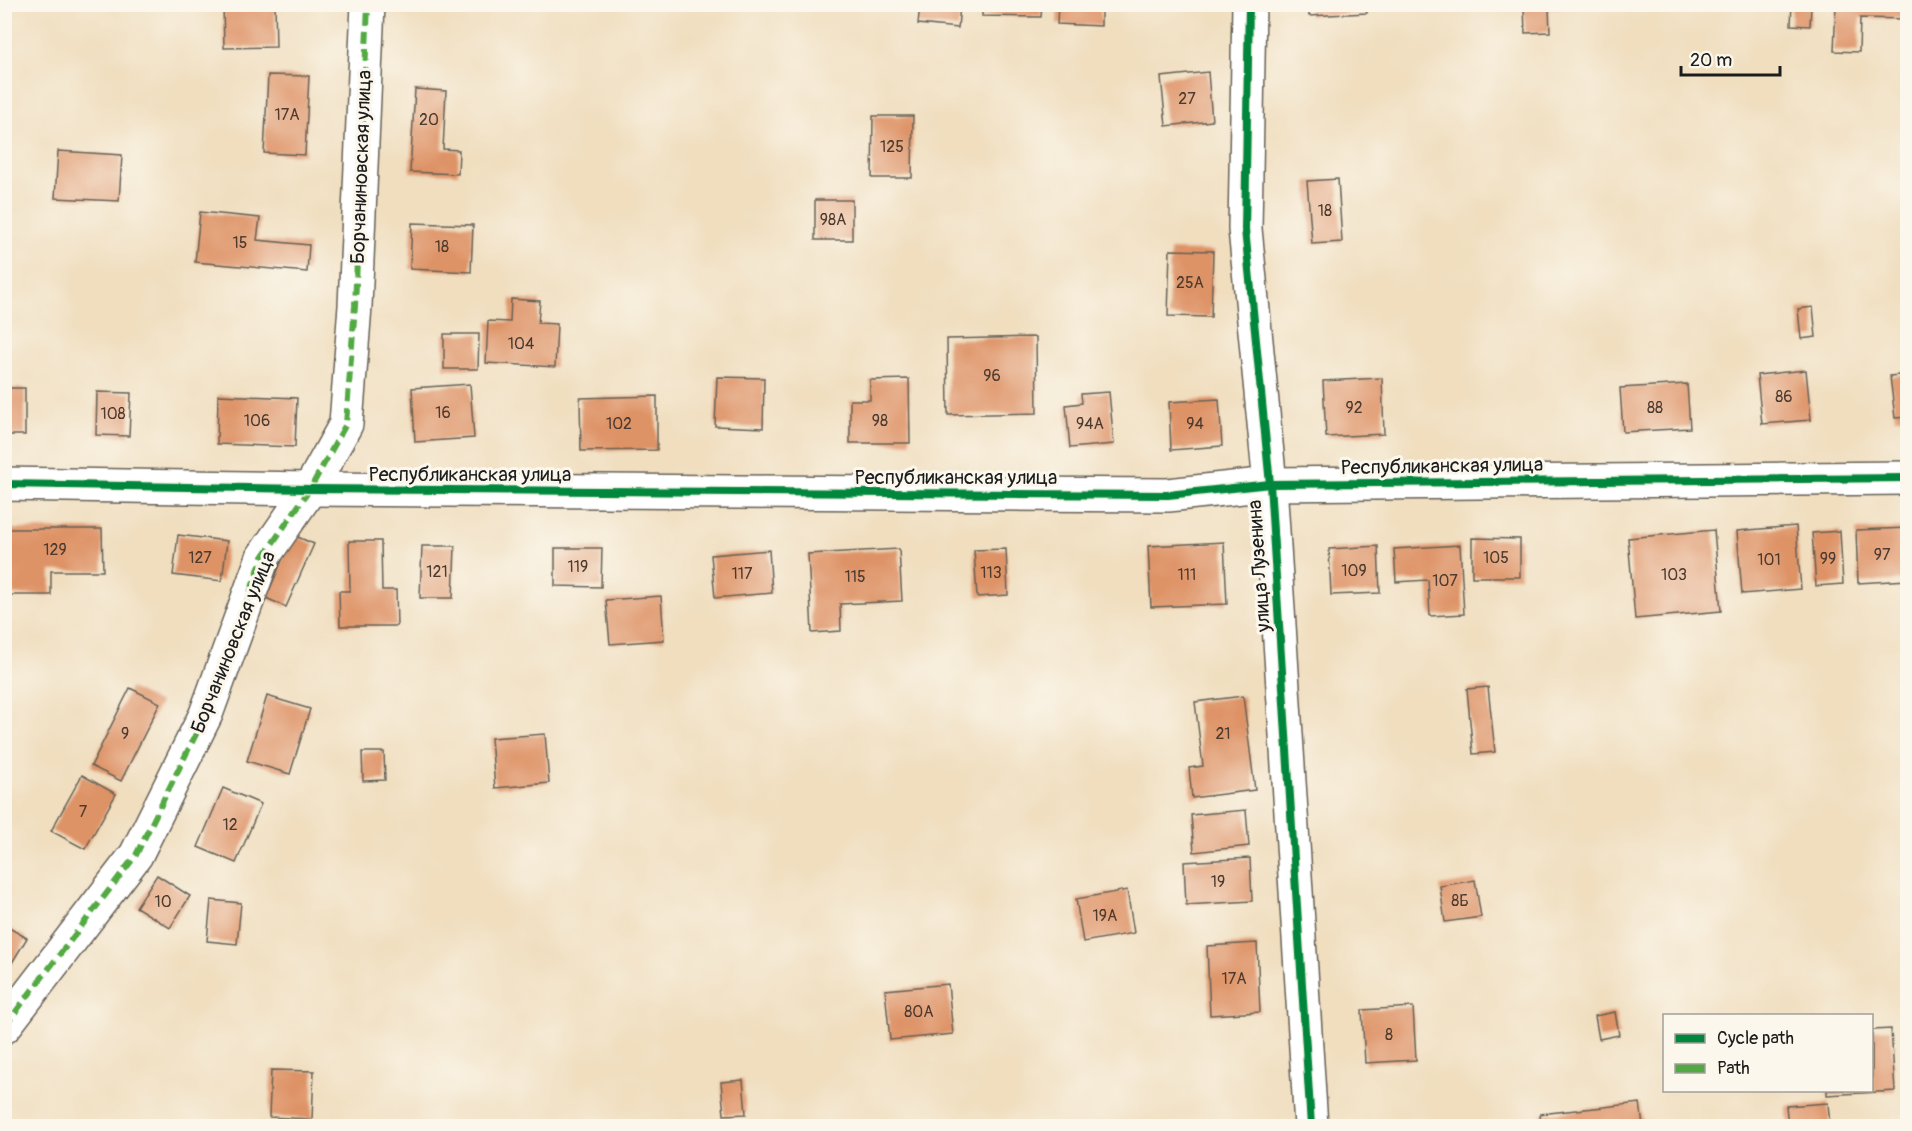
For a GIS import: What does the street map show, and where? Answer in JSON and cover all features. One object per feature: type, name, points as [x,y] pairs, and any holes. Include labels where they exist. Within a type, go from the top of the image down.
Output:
[{"type":"street","name":"Борчаниновская улица","points":[[4,1027],[136,855],[206,714],[264,557],[310,489],[346,424],[355,306],[368,4]]},
{"type":"street","name":"улица Лузенина","points":[[1249,4],[1245,229],[1270,484],[1311,1126]]},
{"type":"street","name":"Республиканская улица","points":[[4,484],[310,489],[1168,495],[1270,484],[1908,478]]},
{"type":"building","points":[[223,4],[275,4],[276,47],[224,48]]},
{"type":"building","points":[[982,4],[1042,4],[1041,17],[982,16]]},
{"type":"building","points":[[1058,4],[1101,4],[1101,26],[1057,24]]},
{"type":"building","points":[[1308,4],[1366,4],[1367,13],[1309,16]]},
{"type":"building","points":[[1504,4],[1564,4],[1564,8],[1549,8],[1550,32],[1525,33],[1524,7],[1504,8]]},
{"type":"building","points":[[1792,4],[1817,4],[1816,7],[1811,7],[1810,26],[1791,25]]},
{"type":"building","points":[[1836,4],[1908,4],[1908,19],[1860,18],[1859,52],[1834,51]]},
{"type":"building","points":[[920,5],[960,5],[958,28],[918,24]]},
{"type":"building","points":[[1208,72],[1212,121],[1166,126],[1161,77]]},
{"type":"building","points":[[268,75],[309,76],[305,155],[264,153]]},
{"type":"building","points":[[415,89],[446,91],[443,149],[459,150],[458,174],[410,172]]},
{"type":"building","points":[[873,116],[913,116],[912,178],[872,178]]},
{"type":"building","points":[[58,151],[122,155],[119,201],[55,198]]},
{"type":"building","points":[[1338,179],[1342,242],[1312,244],[1307,181]]},
{"type":"building","points":[[815,200],[852,200],[852,240],[815,240]]},
{"type":"building","points":[[200,212],[260,218],[257,240],[309,245],[307,272],[195,262]]},
{"type":"building","points":[[412,223],[473,225],[471,272],[410,269]]},
{"type":"building","points":[[1170,250],[1213,251],[1211,317],[1168,316]]},
{"type":"building","points":[[511,299],[540,301],[538,323],[557,324],[555,367],[486,363],[488,321],[510,322]]},
{"type":"building","points":[[1813,307],[1816,337],[1801,339],[1798,309]]},
{"type":"building","points":[[444,334],[479,334],[478,369],[444,369]]},
{"type":"building","points":[[1036,337],[1037,413],[948,415],[947,339]]},
{"type":"building","points":[[1806,370],[1811,420],[1762,424],[1757,375]]},
{"type":"building","points":[[1908,374],[1908,417],[1895,418],[1890,376]]},
{"type":"building","points":[[717,377],[764,378],[763,428],[715,426]]},
{"type":"building","points":[[1382,378],[1384,434],[1326,437],[1323,381]]},
{"type":"building","points":[[909,379],[910,443],[850,443],[850,400],[870,400],[870,380]]},
{"type":"building","points":[[470,384],[474,438],[415,442],[412,388]]},
{"type":"building","points":[[1687,384],[1690,428],[1623,432],[1620,388]]},
{"type":"building","points":[[4,388],[25,388],[25,435],[4,435]]},
{"type":"building","points":[[97,392],[131,393],[129,436],[96,435]]},
{"type":"building","points":[[1109,392],[1114,444],[1070,448],[1066,405],[1082,403],[1081,394]]},
{"type":"building","points":[[218,395],[297,398],[295,447],[217,444]]},
{"type":"building","points":[[657,396],[657,450],[581,451],[580,398]]},
{"type":"building","points":[[1219,399],[1222,446],[1171,450],[1169,402]]},
{"type":"building","points":[[1796,526],[1801,589],[1742,594],[1737,531]]},
{"type":"building","points":[[1908,528],[1908,580],[1858,583],[1856,530]]},
{"type":"building","points":[[7,529],[102,529],[103,571],[51,571],[51,595],[7,595]]},
{"type":"building","points":[[1714,530],[1721,611],[1635,619],[1628,538]]},
{"type":"building","points":[[1840,531],[1843,584],[1816,586],[1812,533]]},
{"type":"building","points":[[178,535],[227,541],[222,581],[173,575]]},
{"type":"building","points":[[293,535],[314,544],[286,607],[266,598]]},
{"type":"building","points":[[1472,538],[1520,539],[1520,577],[1472,577]]},
{"type":"building","points":[[349,541],[381,541],[382,590],[396,590],[397,626],[340,626],[339,591],[350,591]]},
{"type":"building","points":[[1224,542],[1227,604],[1151,607],[1148,546]]},
{"type":"building","points":[[1460,545],[1464,614],[1430,616],[1428,580],[1396,582],[1394,549]]},
{"type":"building","points":[[422,546],[455,546],[453,598],[420,598]]},
{"type":"building","points":[[1378,546],[1380,593],[1331,595],[1329,549]]},
{"type":"building","points":[[555,548],[602,548],[601,587],[555,586]]},
{"type":"building","points":[[899,549],[902,601],[840,604],[841,631],[812,633],[808,554]]},
{"type":"building","points":[[1006,549],[1008,595],[977,597],[974,550]]},
{"type":"building","points":[[769,550],[772,593],[715,598],[711,555]]},
{"type":"building","points":[[661,596],[664,640],[610,644],[606,600]]},
{"type":"building","points":[[1488,687],[1495,752],[1473,754],[1467,689]]},
{"type":"building","points":[[130,688],[160,703],[121,781],[91,766]]},
{"type":"building","points":[[267,696],[310,709],[290,774],[247,761]]},
{"type":"building","points":[[1243,696],[1255,790],[1192,798],[1189,768],[1203,766],[1195,702]]},
{"type":"building","points":[[545,734],[549,783],[495,788],[491,738]]},
{"type":"building","points":[[362,752],[384,752],[385,780],[363,781]]},
{"type":"building","points":[[82,775],[116,794],[85,849],[51,831]]},
{"type":"building","points":[[223,788],[261,804],[236,863],[198,847]]},
{"type":"building","points":[[1246,810],[1249,846],[1194,852],[1191,815]]},
{"type":"building","points":[[1250,858],[1252,901],[1186,905],[1184,862]]},
{"type":"building","points":[[157,875],[190,896],[170,928],[136,907]]},
{"type":"building","points":[[1475,880],[1481,917],[1445,922],[1440,886]]},
{"type":"building","points":[[1127,890],[1134,933],[1083,942],[1076,899]]},
{"type":"building","points":[[211,900],[241,903],[237,944],[207,941]]},
{"type":"building","points":[[4,925],[27,938],[4,976]]},
{"type":"building","points":[[1257,943],[1260,1012],[1210,1015],[1207,946]]},
{"type":"building","points":[[948,984],[953,1034],[890,1040],[885,990]]},
{"type":"building","points":[[1413,1007],[1416,1060],[1365,1063],[1362,1010]]},
{"type":"building","points":[[1615,1012],[1619,1035],[1599,1039],[1595,1016]]},
{"type":"building","points":[[1891,1029],[1895,1091],[1827,1095],[1827,1092],[1873,1092],[1873,1030]]},
{"type":"building","points":[[271,1070],[314,1071],[312,1119],[269,1117]]},
{"type":"building","points":[[743,1080],[746,1114],[724,1115],[721,1082]]},
{"type":"building","points":[[1640,1103],[1643,1126],[1541,1126],[1540,1114]]},
{"type":"building","points":[[1828,1103],[1830,1126],[1788,1126],[1786,1106]]},
{"type":"marked path","points":[[4,1027],[136,855],[206,714],[263,557],[310,489],[346,424],[355,306],[368,4]]},
{"type":"cycle path","points":[[1249,4],[1245,229],[1270,484],[1311,1126]]},
{"type":"cycle path","points":[[4,484],[310,489],[1168,495],[1270,484],[1908,478]]}]
